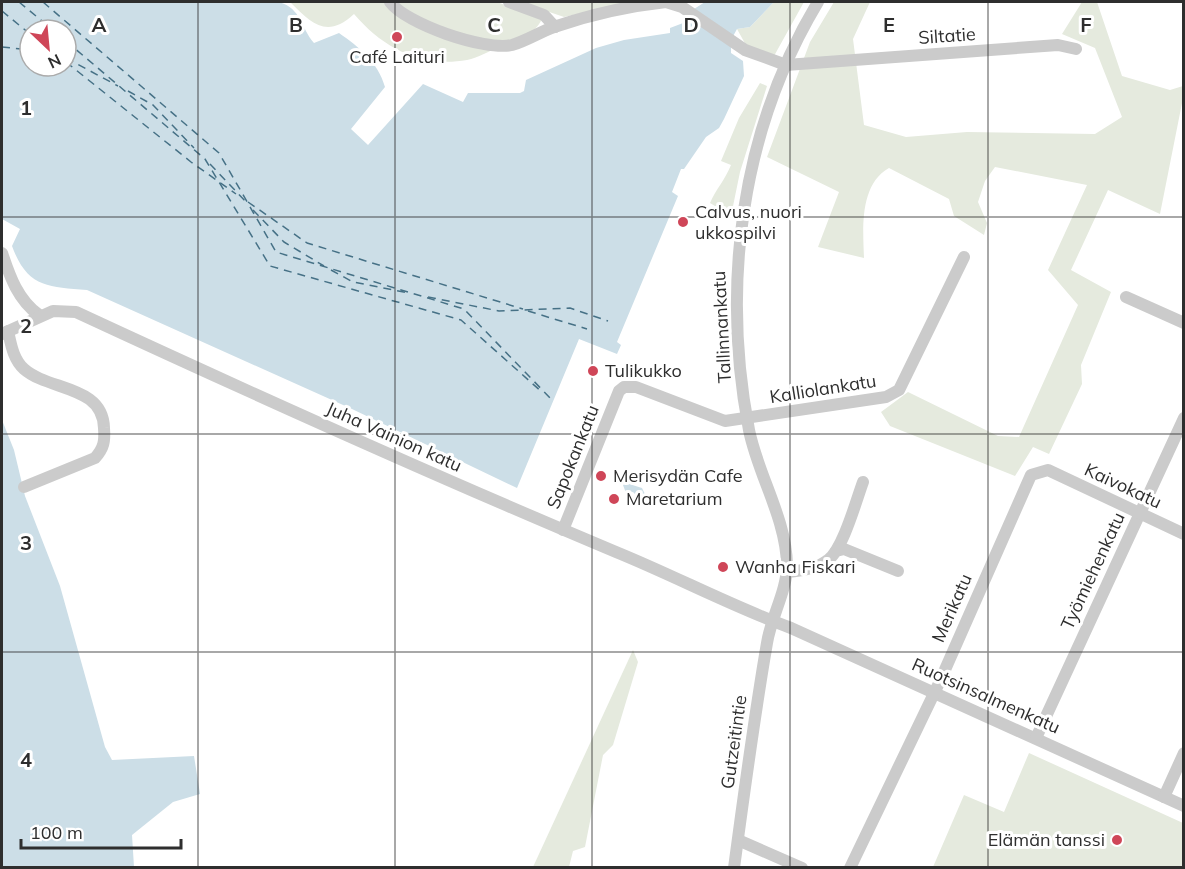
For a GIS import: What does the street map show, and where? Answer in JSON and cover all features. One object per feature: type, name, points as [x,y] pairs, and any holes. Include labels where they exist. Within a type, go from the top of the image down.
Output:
[{"type":"street","points":[[390,2],[396,9],[441,32],[475,42],[510,45],[555,27],[645,4],[666,2],[682,7],[745,50],[786,65]]},
{"type":"street","points":[[509,2],[544,15],[554,22],[555,27]]},
{"type":"street","name":"Tallinnankatu","points":[[773,622],[787,572],[781,530],[754,449],[747,419],[737,319],[737,249],[742,210],[757,150],[786,65],[818,2]]},
{"type":"street","name":"Siltatie","points":[[786,65],[1058,45],[1076,49]]},
{"type":"street","points":[[2,254],[13,284],[29,308],[39,315]]},
{"type":"street","name":"Kalliolankatu","points":[[747,419],[886,397],[899,390],[964,257]]},
{"type":"street","points":[[1126,297],[1184,323]]},
{"type":"street","name":"Juha Vainion katu","points":[[4,333],[39,315],[65,309],[76,312],[488,499],[773,622]]},
{"type":"street","points":[[4,333],[23,369],[43,381],[88,397],[100,411],[104,422],[103,450],[95,458],[24,487]]},
{"type":"street","name":"Sapokankatu","points":[[563,530],[619,391],[624,387],[636,387],[725,421],[747,419]]},
{"type":"street","name":"Työmiehenkatu","points":[[1036,738],[1184,418]]},
{"type":"street","name":"Kaivokatu","points":[[1047,470],[1184,534]]},
{"type":"street","name":"Merikatu","points":[[850,867],[934,692],[1031,475],[1047,470]]},
{"type":"street","points":[[787,572],[806,570],[828,561],[836,551],[863,482]]},
{"type":"street","points":[[836,551],[844,549],[898,571]]},
{"type":"street","name":"Ruotsinsalmenkatu","points":[[773,622],[934,692],[1184,806]]},
{"type":"street","name":"Gutzeitintie","points":[[734,867],[767,640],[773,622]]},
{"type":"street","points":[[1164,797],[1184,753]]},
{"type":"street","points":[[738,840],[802,867]]},
{"type":"shaded area","points":[[2,2],[279,2],[287,5],[296,14],[314,43],[339,33],[360,50],[378,70],[385,87],[351,129],[368,145],[423,84],[463,102],[468,93],[520,93],[524,91],[526,80],[596,48],[624,40],[670,33],[670,28],[691,20],[694,9],[705,2],[774,2],[750,27],[737,29],[731,40],[731,53],[743,61],[744,76],[719,128],[706,137],[684,169],[681,169],[672,192],[678,196],[617,342],[621,345],[617,354],[579,339],[517,488],[352,409],[87,290],[61,288],[40,282],[24,270],[12,246],[20,229],[2,219]]},
{"type":"shaded area","points":[[290,2],[497,2],[542,19],[534,30],[525,36],[476,58],[450,62],[434,61],[404,53],[390,46],[377,37],[354,14],[336,26],[320,26],[305,17]]},
{"type":"shaded area","points":[[520,2],[631,2],[564,17]]},
{"type":"shaded area","points":[[774,2],[804,2],[774,56],[747,47],[737,29],[750,27]]},
{"type":"shaded area","points":[[834,2],[870,2],[853,39],[864,125],[906,137],[967,132],[1095,134],[1122,117],[1095,48],[1062,34],[1082,2],[1097,2],[1122,76],[1170,90],[1183,86],[1183,98],[1160,214],[1108,190],[1071,270],[1111,292],[1081,365],[1082,384],[1049,454],[1033,447],[1015,476],[890,426],[881,412],[908,392],[998,436],[1019,437],[1078,305],[1048,270],[1087,185],[995,167],[985,181],[978,202],[987,223],[984,235],[954,216],[949,199],[889,168],[872,185],[868,196],[864,221],[864,258],[818,247],[839,192],[767,157],[810,42]]},
{"type":"shaded area","points":[[760,83],[767,86],[740,172],[732,211],[720,209],[710,203],[731,165],[721,161],[739,118]]},
{"type":"shaded area","points":[[2,420],[14,450],[25,496],[60,586],[105,747],[112,760],[194,756],[200,794],[173,802],[132,835],[134,867],[2,867]]},
{"type":"shaded area","points":[[626,483],[642,488],[647,498],[639,498],[633,492],[626,493],[623,485]]},
{"type":"shaded area","points":[[633,650],[638,662],[613,745],[603,755],[585,847],[573,851],[569,867],[533,867]]},
{"type":"shaded area","points":[[1029,753],[1183,823],[1183,867],[933,867],[964,795],[1004,812]]},
{"type":"ferry route","points":[[19,2],[38,18]]},
{"type":"ferry route","points":[[43,2],[219,153],[276,252],[464,309],[553,401]]},
{"type":"ferry route","points":[[2,11],[18,24]]},
{"type":"ferry route","points":[[2,47],[18,49]]},
{"type":"ferry route","points":[[78,51],[205,159],[270,266],[461,320],[543,393]]},
{"type":"ferry route","points":[[78,64],[118,86]]},
{"type":"ferry route","points":[[78,72],[191,162],[236,194]]},
{"type":"ferry route","points":[[128,91],[153,105],[194,148]]},
{"type":"ferry route","points":[[210,164],[248,204]]},
{"type":"ferry route","points":[[248,202],[307,243],[523,309]]},
{"type":"ferry route","points":[[253,210],[284,242],[324,266]]},
{"type":"ferry route","points":[[331,270],[353,282],[409,293]]},
{"type":"ferry route","points":[[428,297],[499,311],[570,308],[608,321]]},
{"type":"ferry route","points":[[528,311],[587,329]]},
{"type":"place","name":"Café Laituri","points":[[397,37]]},
{"type":"place","name":"Calvus, nuori ukkospilvi","points":[[683,222]]},
{"type":"place","name":"Tulikukko","points":[[593,371]]},
{"type":"place","name":"Merisydän Cafe","points":[[601,476]]},
{"type":"place","name":"Maretarium","points":[[614,499]]},
{"type":"place","name":"Wanha Fiskari","points":[[723,567]]},
{"type":"place","name":"Elämän tanssi","points":[[1117,840]]}]
